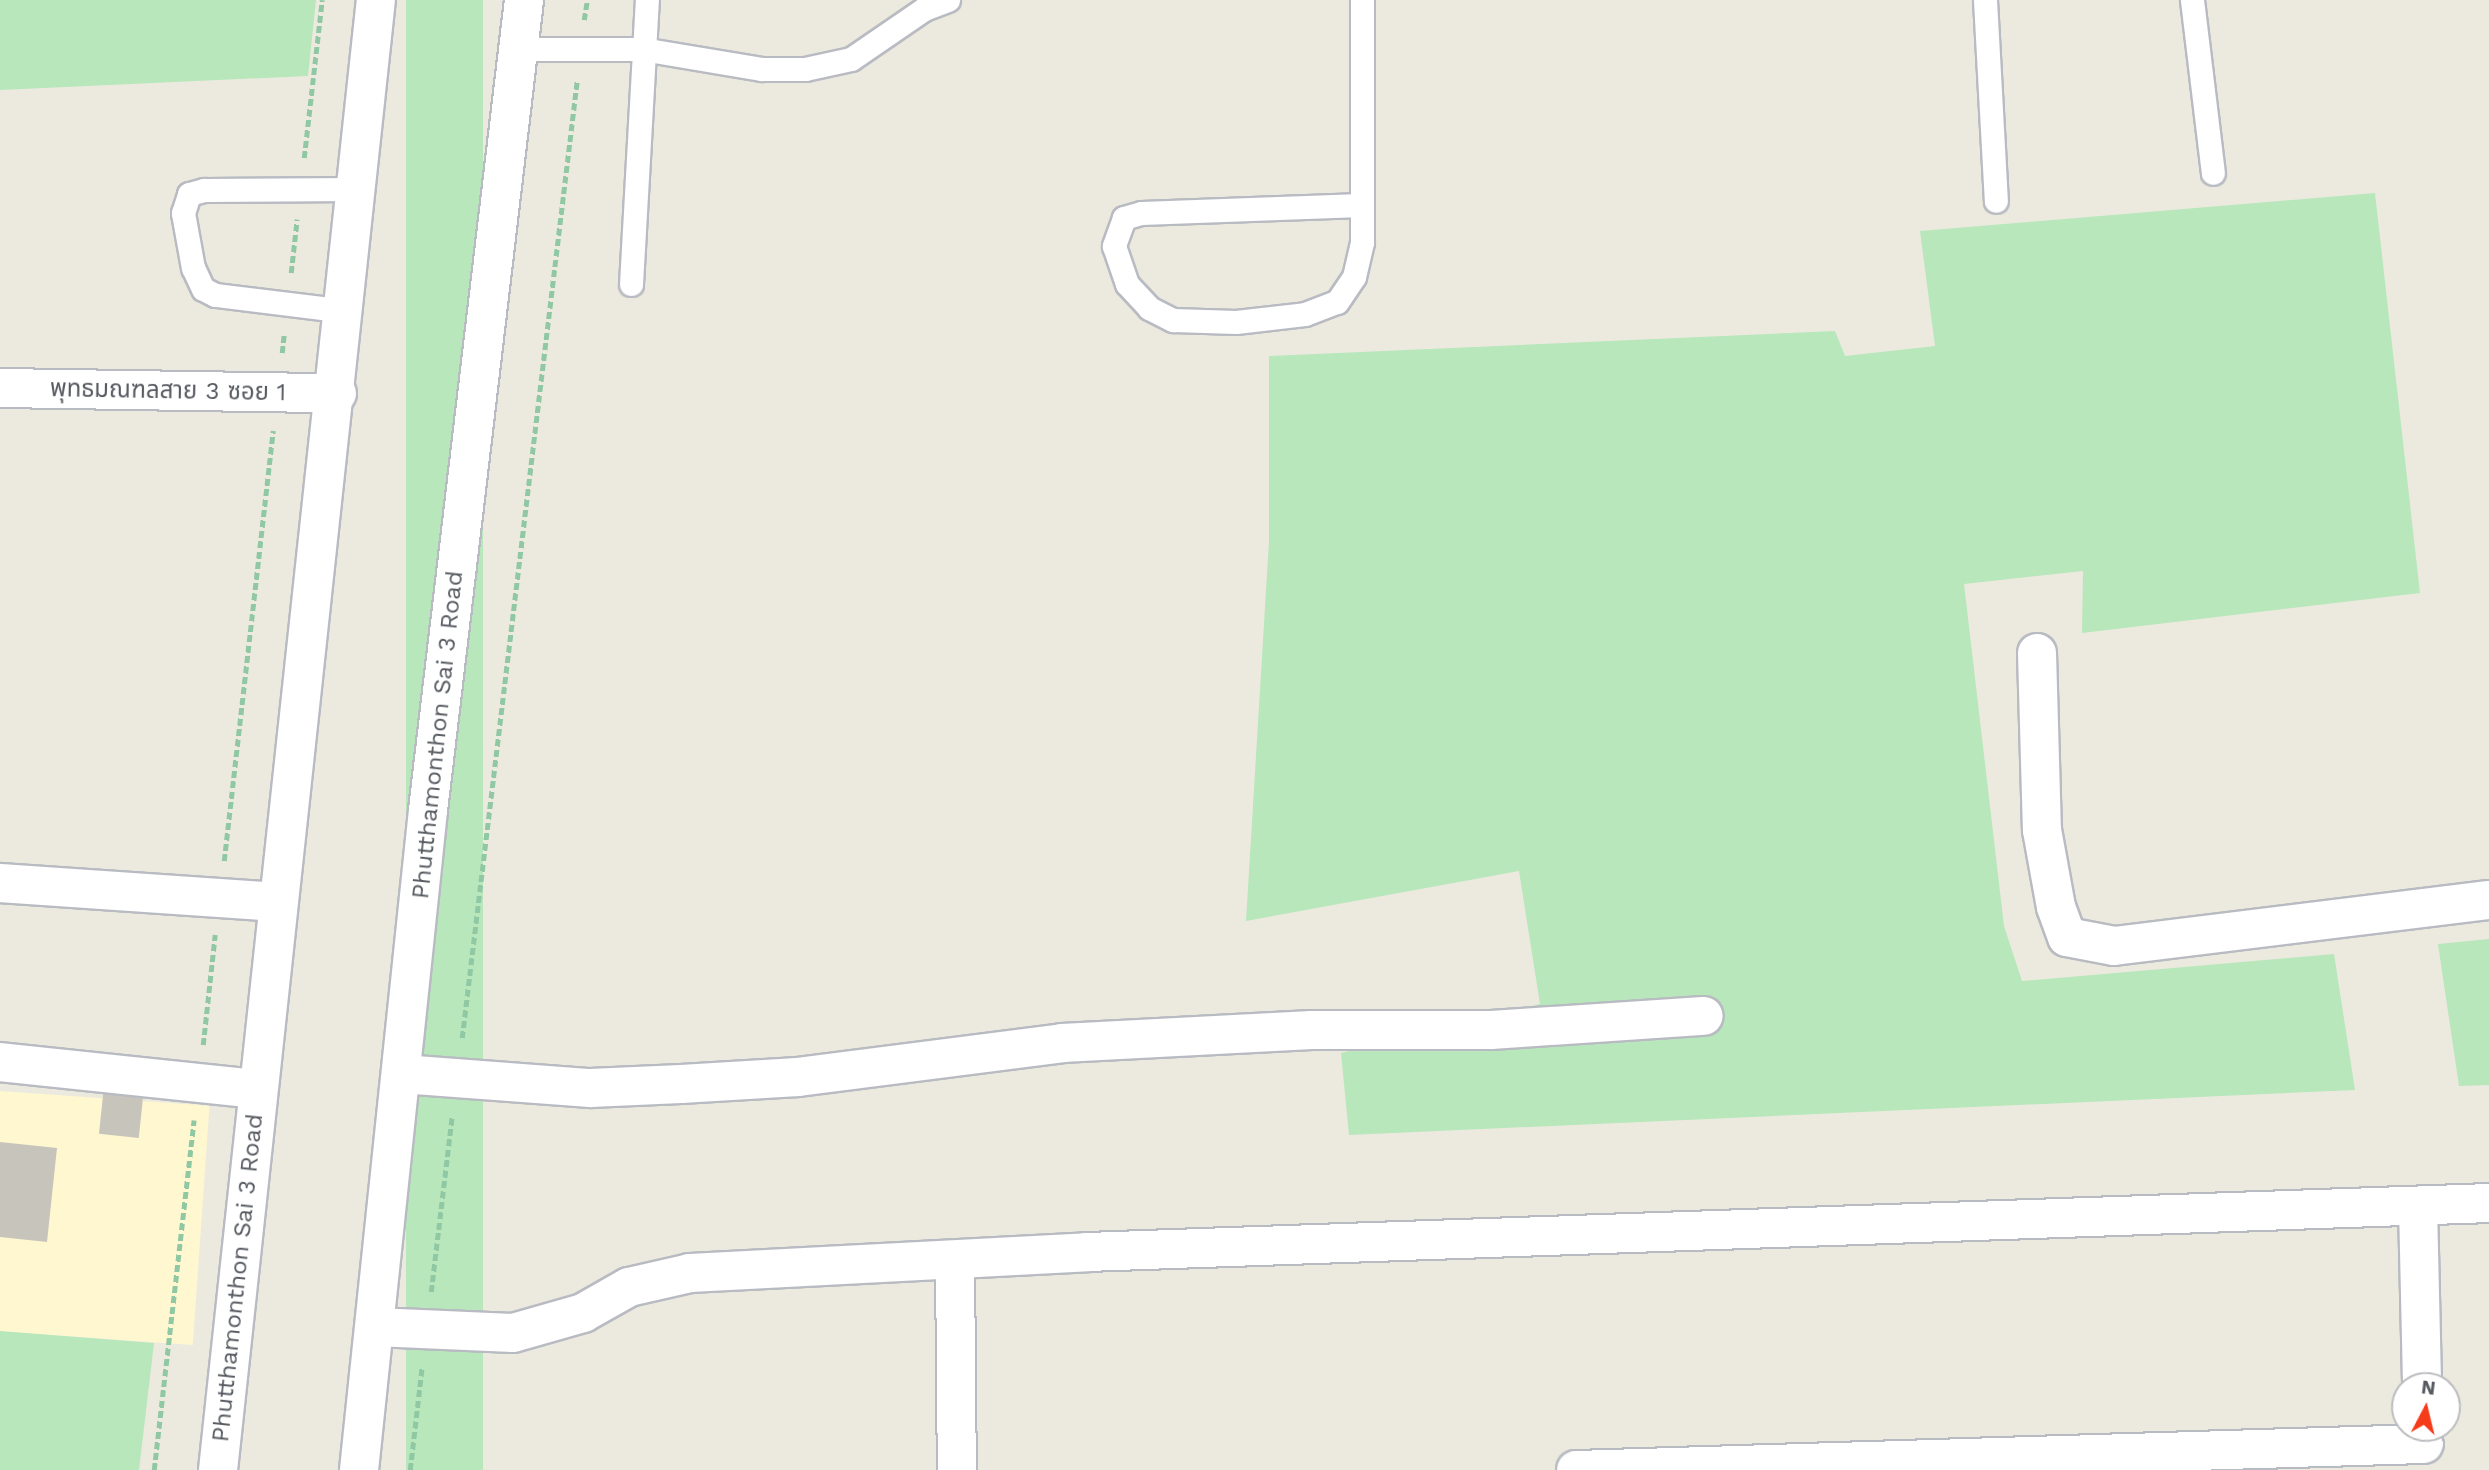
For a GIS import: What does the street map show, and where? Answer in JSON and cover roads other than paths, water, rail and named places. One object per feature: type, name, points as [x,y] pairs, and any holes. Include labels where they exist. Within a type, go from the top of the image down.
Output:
[{"type":"street","name":"Phutthamonthon Sai 3 Road","points":[[218,1470],[277,902],[346,311],[376,0]]},
{"type":"street","name":"Phutthamonthon Sai 3 Road","points":[[359,1470],[430,796],[524,0]]},
{"type":"street","name":"พุทธมณฑลสาย 3 ซอย 1","points":[[0,388],[337,393]]},
{"type":"street","points":[[2037,653],[2042,830],[2056,907],[2067,937],[2114,946],[2489,900]]},
{"type":"street","points":[[0,883],[277,902]]},
{"type":"street","points":[[402,1074],[590,1088],[681,1084],[799,1077],[1062,1043],[1312,1030],[1491,1030],[1704,1016]]},
{"type":"street","points":[[0,1062],[258,1089]]},
{"type":"street","points":[[375,1327],[513,1333],[583,1313],[629,1287],[690,1273],[955,1260],[2489,1203]]},
{"type":"street","points":[[2417,1206],[2422,1372]]},
{"type":"street","points":[[955,1260],[957,1470]]},
{"type":"street","points":[[1576,1470],[1945,1466],[2424,1447]]},
{"type":"lane","points":[[631,284],[642,49],[647,0]]},
{"type":"lane","points":[[519,49],[642,49],[762,69],[805,69],[851,59],[925,9],[948,0]]},
{"type":"lane","points":[[1361,205],[1141,212],[1124,218],[1114,246],[1127,284],[1149,308],[1173,320],[1236,321],[1305,314],[1337,302],[1354,277],[1362,242],[1362,0]]},
{"type":"lane","points":[[1985,0],[1996,201]]},
{"type":"lane","points":[[2192,0],[2213,173]]},
{"type":"lane","points":[[346,311],[215,295],[203,289],[192,268],[183,213],[189,194],[204,190],[356,188]]}]
